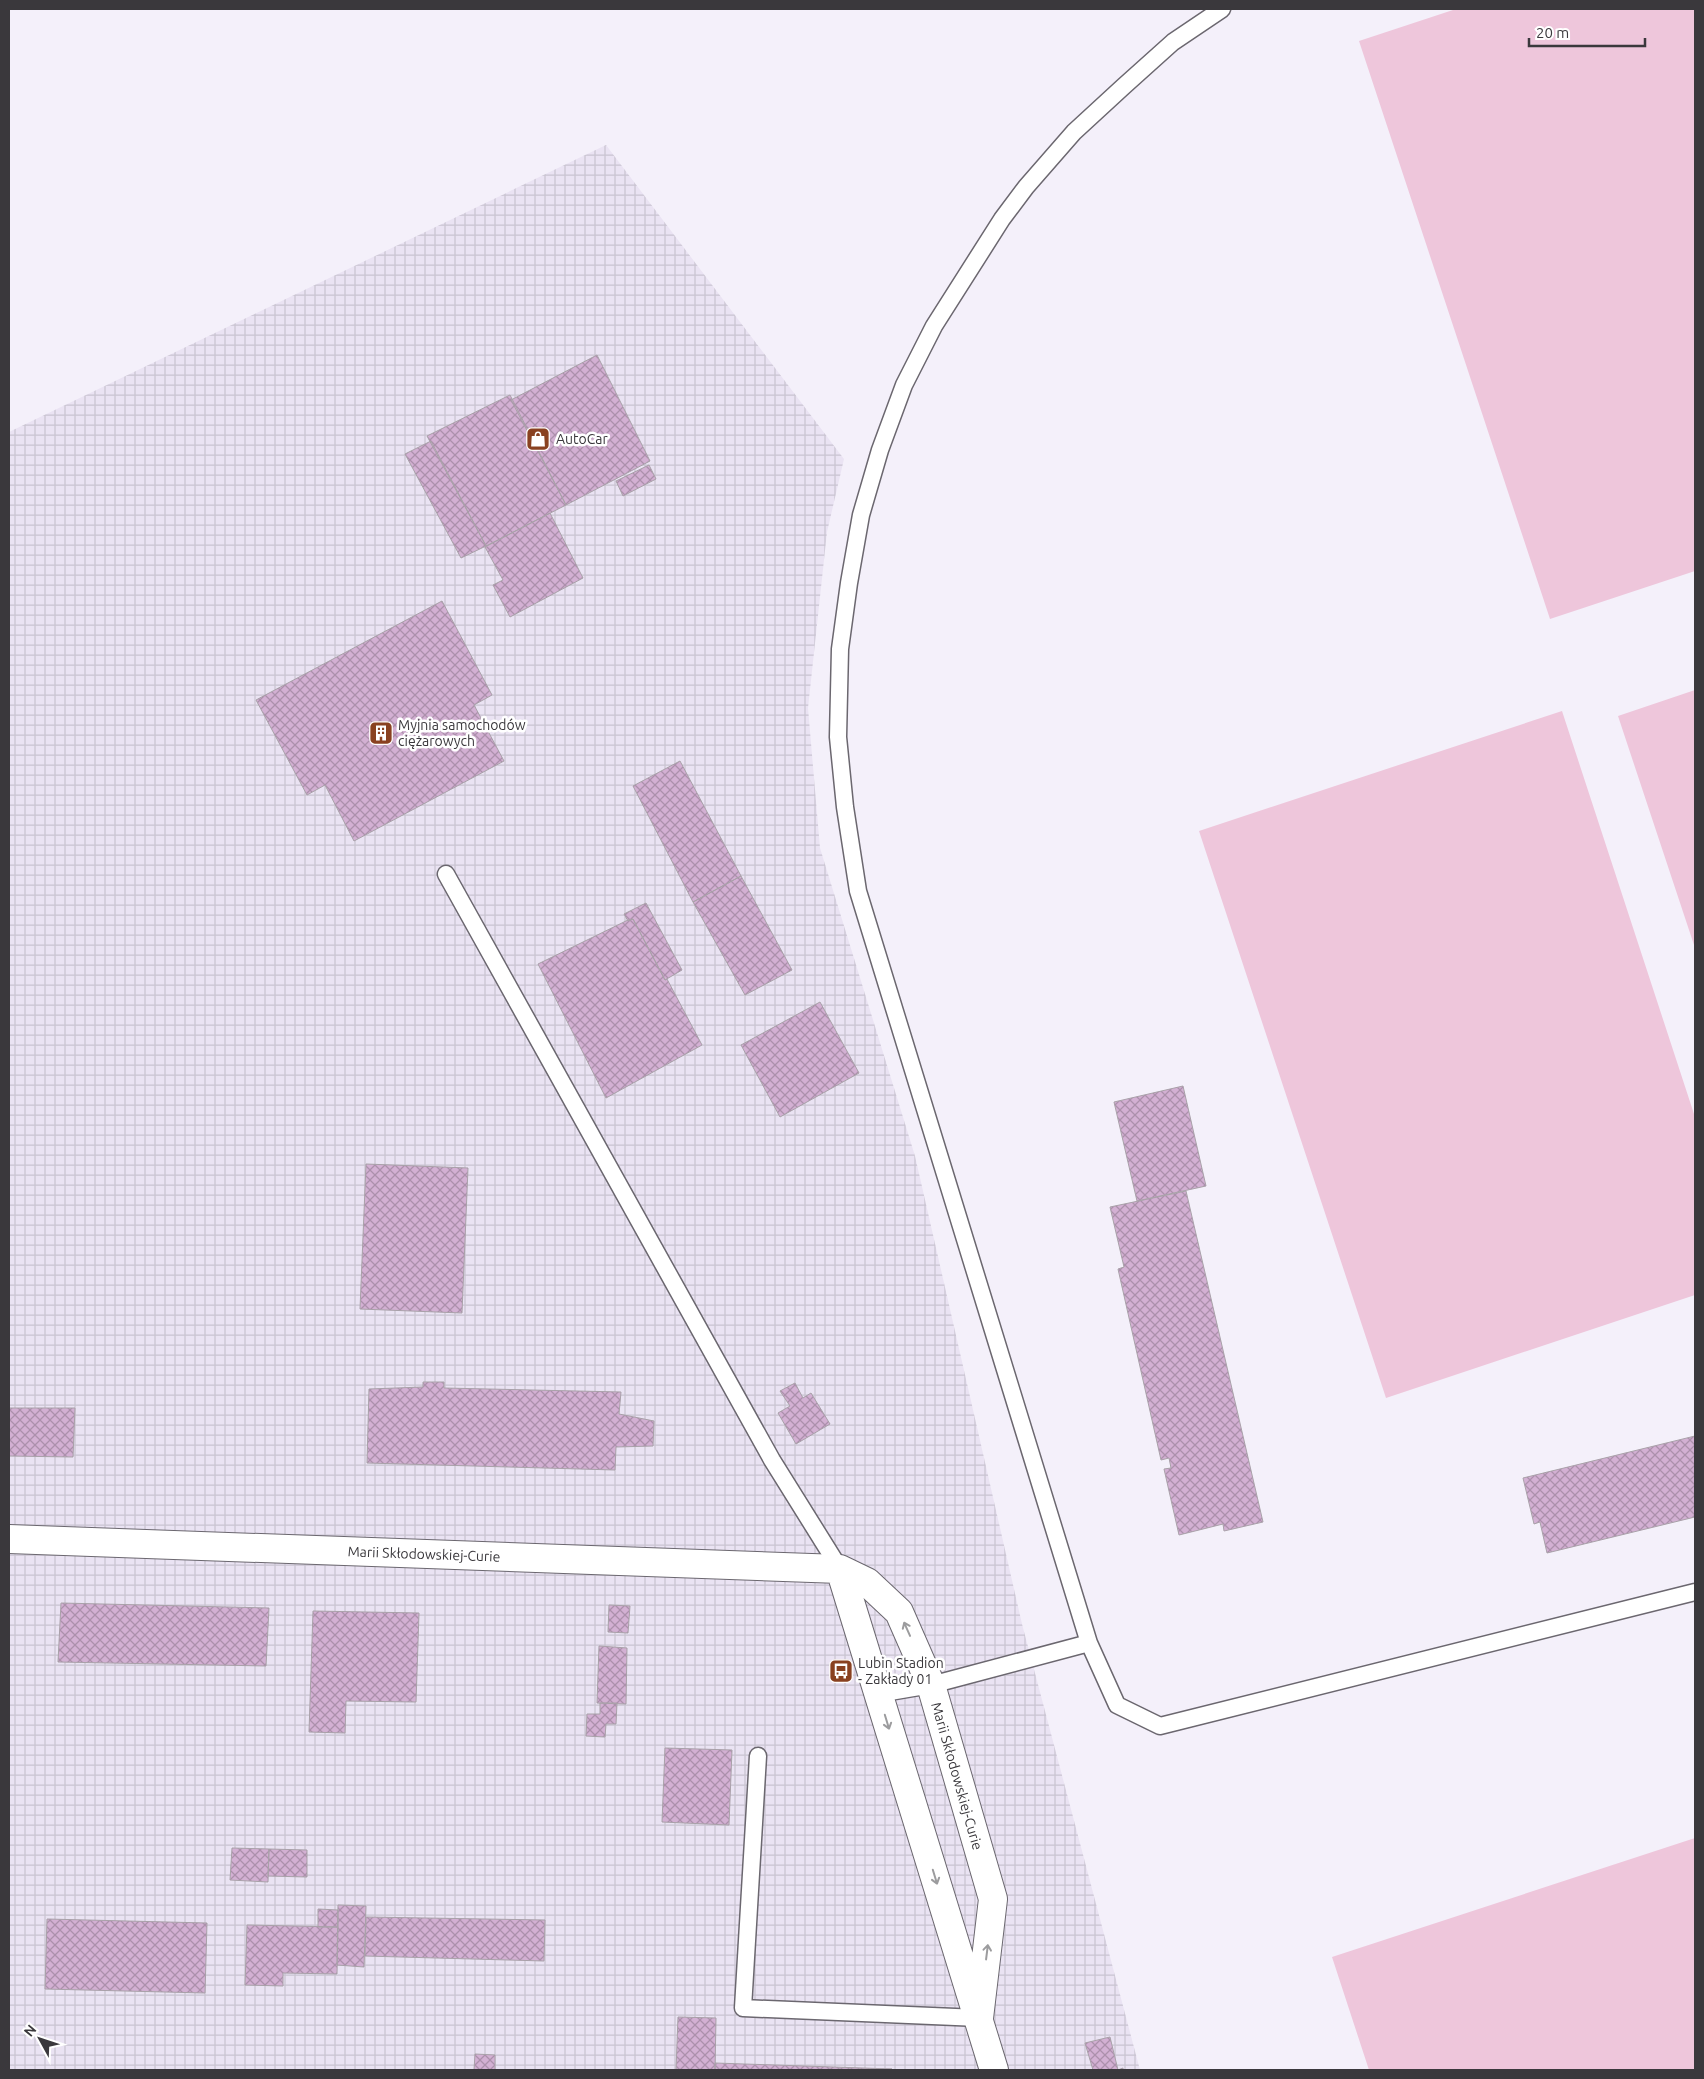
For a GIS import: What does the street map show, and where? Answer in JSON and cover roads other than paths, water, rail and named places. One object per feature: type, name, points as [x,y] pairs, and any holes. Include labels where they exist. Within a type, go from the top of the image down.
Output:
[{"type":"street","name":"Marii Skłodowskiej-Curie","points":[[9,1538],[840,1569],[867,1582],[899,1612],[931,1685],[993,1899],[979,2018]]},
{"type":"street","name":"Marii Skłodowskiej-Curie","points":[[840,1569],[994,2070]]},
{"type":"lane","points":[[1222,9],[1173,42],[1074,132],[1026,187],[1002,218],[934,326],[904,385],[880,450],[861,515],[848,583],[840,649],[838,737],[845,807],[858,891],[1089,1643],[1117,1705],[1160,1726],[1695,1592]]},
{"type":"lane","points":[[446,874],[772,1460],[840,1569]]},
{"type":"lane","points":[[878,1694],[931,1685],[1089,1643]]},
{"type":"lane","points":[[758,1756],[743,2008],[979,2018]]},
{"type":"place","name":"AutoCar","points":[[538,439]]},
{"type":"place","name":"Myjnia samochodów ciężarowych","points":[[381,733]]},
{"type":"place","name":"Lubin Stadion - Zakłady 01","points":[[841,1671]]}]
